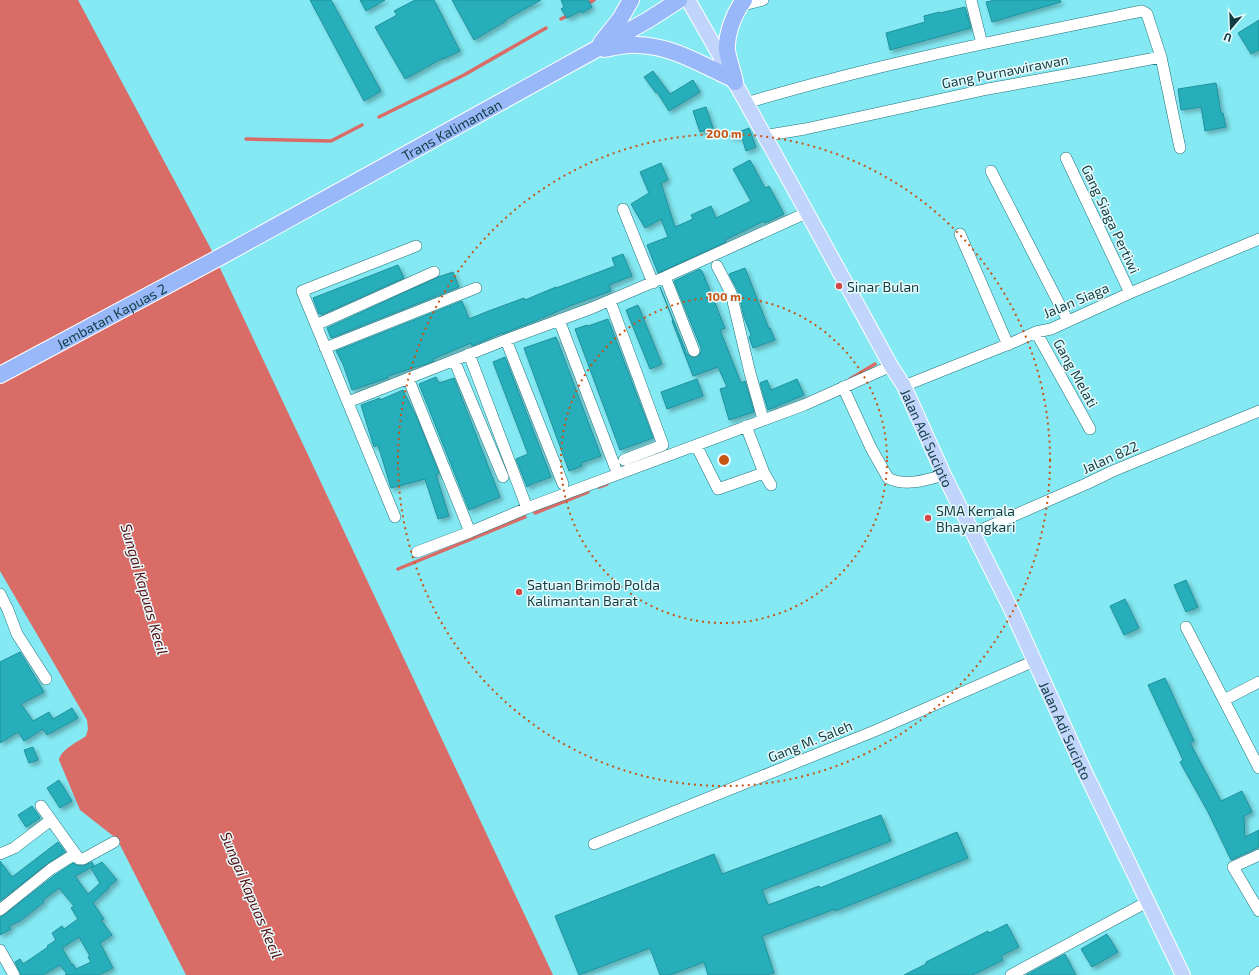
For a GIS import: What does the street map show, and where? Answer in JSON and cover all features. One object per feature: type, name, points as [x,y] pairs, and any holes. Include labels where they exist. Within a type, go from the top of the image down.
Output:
[{"type":"highway","points":[[593,52],[610,33],[631,0]]},
{"type":"highway","name":"Trans Kalimantan","points":[[222,256],[593,52],[679,0]]},
{"type":"highway","points":[[734,80],[728,51],[728,40],[730,31],[742,3]]},
{"type":"highway","points":[[593,52],[619,46],[638,45],[664,49],[682,54],[734,80]]},
{"type":"highway","name":"Jembatan Kapuas 2","points":[[0,375],[222,256]]},
{"type":"main road","name":"Jalan Adi Sucipto","points":[[688,0],[734,80],[763,136],[891,366],[904,386],[944,475],[974,533],[1072,745],[1183,975]]},
{"type":"street","points":[[742,3],[763,0]]},
{"type":"street","points":[[971,0],[982,44]]},
{"type":"street","points":[[746,103],[844,76],[982,44],[1142,11],[1147,14],[1161,57],[1180,148]]},
{"type":"street","name":"Gang Purnawirawan","points":[[763,136],[805,129],[988,89],[1161,57]]},
{"type":"street","name":"Gang Siaga Pertiwi","points":[[1066,158],[1130,293]]},
{"type":"street","points":[[991,171],[1068,321]]},
{"type":"street","points":[[623,209],[653,283]]},
{"type":"street","points":[[348,402],[469,354],[610,301],[806,213]]},
{"type":"street","points":[[960,234],[1008,345]]},
{"type":"street","name":"Jalan Siaga","points":[[904,386],[1008,345],[1036,332],[1051,329],[1130,293],[1259,238]]},
{"type":"street","points":[[394,517],[302,291],[416,246]]},
{"type":"street","points":[[717,266],[731,293],[750,373],[763,419]]},
{"type":"street","points":[[316,325],[434,272]]},
{"type":"street","points":[[665,277],[694,352]]},
{"type":"street","points":[[325,348],[476,288]]},
{"type":"street","points":[[559,320],[619,464],[663,445],[610,301]]},
{"type":"street","name":"Gang Melati","points":[[1036,332],[1090,429]]},
{"type":"street","points":[[506,340],[563,484]]},
{"type":"street","points":[[469,354],[528,508]]},
{"type":"street","points":[[454,360],[503,477]]},
{"type":"street","points":[[417,552],[528,508],[804,404],[891,366]]},
{"type":"street","points":[[408,378],[470,532]]},
{"type":"street","points":[[843,387],[871,448],[888,478],[894,481],[911,482],[944,475]]},
{"type":"street","name":"Jalan 822","points":[[974,533],[1113,471],[1259,412]]},
{"type":"street","points":[[746,426],[764,474],[771,485]]},
{"type":"street","points":[[696,445],[718,489],[764,474]]},
{"type":"street","points":[[0,594],[17,634],[46,679]]},
{"type":"street","points":[[1186,626],[1259,768]]},
{"type":"street","name":"Gang M. Saleh","points":[[594,844],[877,730],[1034,661]]},
{"type":"street","points":[[1224,700],[1259,682]]},
{"type":"street","points":[[41,806],[79,859],[83,859],[114,842]]},
{"type":"street","points":[[0,854],[14,848],[51,820]]},
{"type":"street","points":[[0,910],[51,869],[75,854]]},
{"type":"street","points":[[1259,855],[1233,868],[1259,911]]},
{"type":"street","points":[[1010,975],[1147,902]]},
{"type":"street","points":[[0,950],[4,965],[14,975]]},
{"type":"street","points":[[1255,975],[1259,972]]},
{"type":"water","name":"Sungai Kapuas Kecil","points":[[0,0],[78,0],[211,249],[553,975],[186,975],[117,839],[80,810],[59,760],[60,756],[66,749],[86,736],[88,729],[87,720],[0,571]]},
{"type":"building","points":[[310,0],[331,0],[381,91],[364,101]]},
{"type":"building","points":[[360,0],[385,0],[366,11]]},
{"type":"building","points":[[415,0],[434,0],[460,51],[443,58],[405,79],[375,27],[397,15],[394,11]]},
{"type":"building","points":[[452,0],[541,0],[505,20],[506,21],[474,40]]},
{"type":"building","points":[[561,0],[588,0],[592,7],[582,13],[581,11],[567,18],[561,9],[564,7]]},
{"type":"building","points":[[995,0],[1060,0],[1061,2],[992,22],[986,2]]},
{"type":"building","points":[[965,7],[971,28],[890,50],[886,33],[925,22],[924,16]]},
{"type":"building","points":[[1259,20],[1259,50],[1251,54],[1238,33]]},
{"type":"building","points":[[653,71],[670,94],[693,80],[700,92],[669,111],[657,92],[656,93],[644,77]]},
{"type":"building","points":[[1216,83],[1221,113],[1223,113],[1226,127],[1205,131],[1201,107],[1181,110],[1178,89]]},
{"type":"building","points":[[706,107],[713,128],[700,132],[693,111]]},
{"type":"building","points":[[749,128],[756,147],[746,151],[742,138],[728,136]]},
{"type":"building","points":[[750,160],[765,188],[769,186],[784,214],[765,223],[764,221],[725,240],[726,242],[658,273],[647,245],[668,237],[661,219],[645,228],[631,204],[649,193],[640,172],[661,163],[668,180],[661,183],[675,227],[693,219],[691,215],[711,206],[716,218],[751,201],[733,169]]},
{"type":"building","points":[[623,254],[632,276],[609,285],[611,291],[572,305],[472,346],[471,343],[433,359],[434,361],[352,390],[343,364],[336,351],[462,301],[469,319],[524,298],[525,300],[556,287],[615,266],[612,258]]},
{"type":"building","points":[[398,265],[404,278],[321,315],[321,313],[319,314],[313,298]]},
{"type":"building","points":[[745,268],[769,329],[770,328],[775,340],[753,348],[749,337],[751,335],[744,317],[738,291],[729,274]]},
{"type":"building","points":[[700,269],[725,328],[720,330],[741,383],[745,381],[754,412],[729,420],[720,389],[727,387],[718,367],[693,376],[660,287],[687,354],[693,358],[697,357],[701,352],[701,348],[674,281]]},
{"type":"building","points":[[453,272],[459,287],[331,338],[327,328],[438,277]]},
{"type":"building","points":[[638,305],[662,364],[650,369],[626,310]]},
{"type":"building","points":[[608,319],[653,438],[620,450],[575,329]]},
{"type":"building","points":[[556,337],[601,456],[581,463],[582,466],[569,471],[524,348]]},
{"type":"building","points":[[505,357],[551,477],[527,487],[516,459],[528,454],[493,362]]},
{"type":"building","points":[[436,377],[439,383],[454,378],[500,497],[469,510],[419,384]]},
{"type":"building","points":[[697,379],[703,396],[667,409],[661,392]]},
{"type":"building","points":[[797,379],[804,395],[768,410],[760,383],[767,380],[771,390]]},
{"type":"building","points":[[403,390],[417,418],[439,473],[436,475],[449,516],[438,519],[425,479],[391,488],[378,445],[374,447],[361,405],[380,398],[380,400]]},
{"type":"building","points":[[1186,580],[1198,607],[1186,612],[1174,585]]},
{"type":"building","points":[[1125,599],[1139,628],[1124,635],[1110,606]]},
{"type":"building","points":[[20,652],[44,692],[21,704],[33,721],[49,712],[53,719],[72,708],[78,718],[47,735],[43,729],[24,741],[18,732],[0,743],[0,662]]},
{"type":"building","points":[[1165,678],[1194,741],[1190,743],[1221,801],[1242,791],[1252,812],[1244,816],[1245,837],[1259,830],[1259,847],[1231,860],[1208,812],[1180,762],[1183,760],[1148,685]]},
{"type":"building","points":[[33,747],[38,760],[29,763],[24,750]]},
{"type":"building","points":[[59,780],[72,801],[60,808],[47,788]]},
{"type":"building","points":[[32,806],[40,818],[26,827],[18,815]]},
{"type":"building","points":[[881,815],[891,841],[762,890],[768,905],[819,886],[820,888],[957,832],[968,858],[835,911],[835,909],[762,936],[774,973],[766,975],[708,975],[704,962],[670,975],[660,975],[650,948],[579,975],[555,916],[714,854],[722,874]]},
{"type":"building","points":[[58,842],[65,852],[47,864],[0,901],[0,861],[12,877]]},
{"type":"building","points":[[92,862],[94,866],[75,876],[88,894],[100,883],[91,868],[102,862],[117,880],[93,903],[104,919],[101,920],[112,935],[100,943],[113,968],[99,975],[65,975],[67,974],[60,965],[43,975],[21,975],[15,962],[20,959],[23,964],[56,940],[52,933],[62,926],[64,929],[78,919],[71,908],[74,906],[59,888],[20,921],[9,926],[11,929],[0,935],[0,917],[73,863],[83,866]],"holes":[[[79,937],[90,956],[88,957],[91,962],[76,969],[62,948]]]},
{"type":"building","points":[[1007,924],[1019,947],[1001,956],[1003,960],[973,975],[904,975],[926,964],[926,962],[988,931],[989,933]]},
{"type":"building","points":[[1107,934],[1118,952],[1092,967],[1081,949]]},
{"type":"building","points":[[1065,954],[1076,975],[1026,975]]},
{"type":"waterway","points":[[587,4],[594,0]]},
{"type":"waterway","points":[[561,19],[569,15]]},
{"type":"waterway","points":[[379,117],[464,75],[546,28]]},
{"type":"waterway","points":[[246,139],[331,141],[362,125]]},
{"type":"waterway","points":[[850,379],[875,364]]},
{"type":"waterway","points":[[599,487],[607,484]]},
{"type":"waterway","points":[[535,513],[588,492]]},
{"type":"waterway","points":[[398,569],[525,517]]},
{"type":"place","name":"Sinar Bulan","points":[[839,286]]},
{"type":"place","name":"SMA Kemala Bhayangkari","points":[[928,518]]},
{"type":"place","name":"Satuan Brimob Polda Kalimantan Barat","points":[[519,592]]}]
